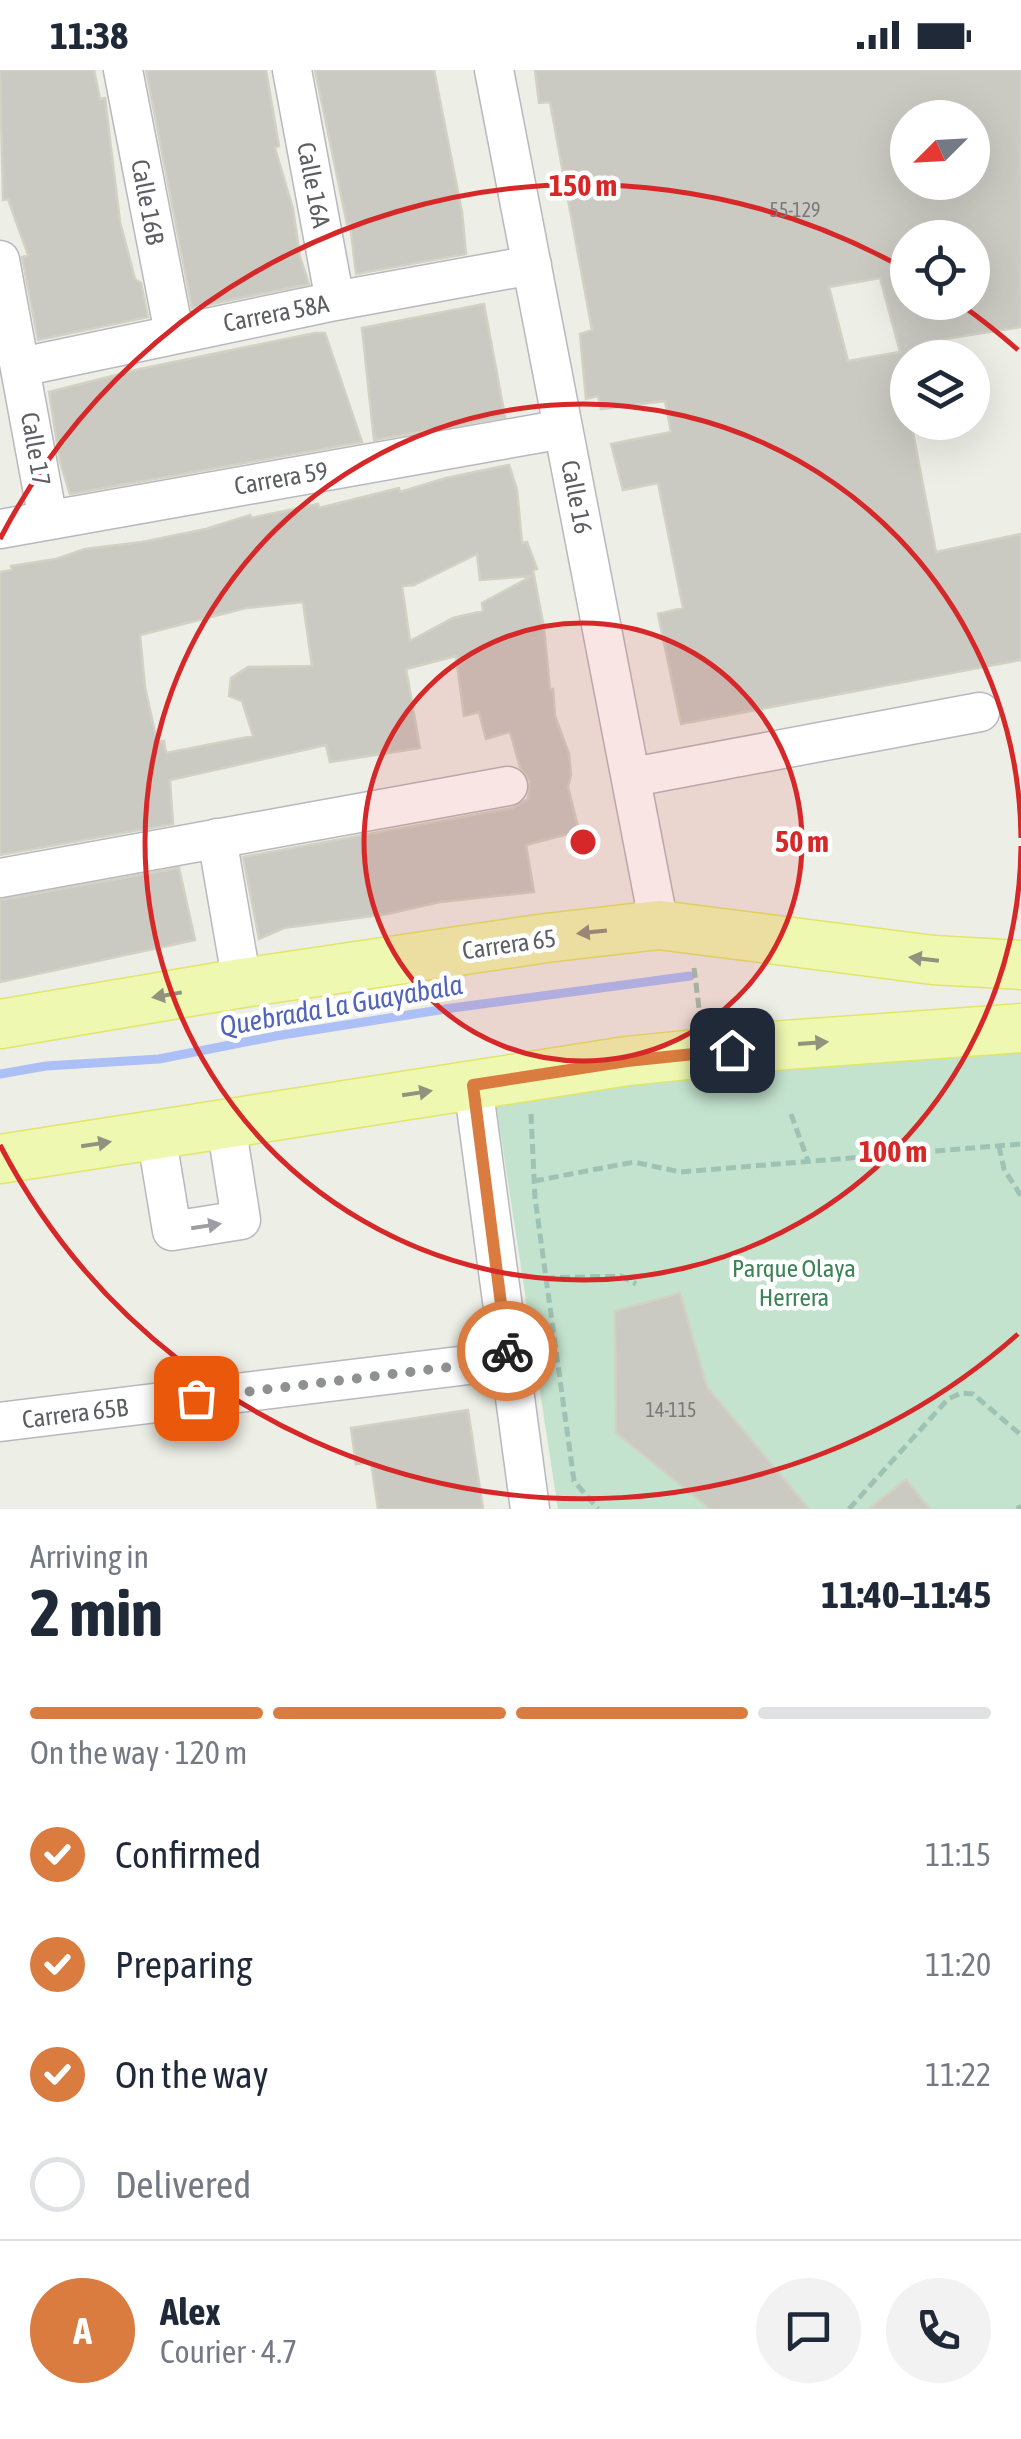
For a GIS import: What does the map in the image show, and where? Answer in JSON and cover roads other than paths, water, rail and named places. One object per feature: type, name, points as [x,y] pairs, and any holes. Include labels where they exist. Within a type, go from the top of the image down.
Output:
[{"type":"main road","name":"Carrera 65","points":[[0,1024],[242,983],[659,925],[933,960],[1021,965]]},
{"type":"main road","points":[[0,1159],[627,1061],[785,1044],[1021,1028]]},
{"type":"street","name":"Calle 16B","points":[[122,70],[174,334]]},
{"type":"street","name":"Calle 16A","points":[[292,70],[336,301]]},
{"type":"street","name":"Calle 16","points":[[494,70],[659,925]]},
{"type":"street","name":"Calle 17","points":[[0,260],[48,520]]},
{"type":"street","name":"Carrera 58A","points":[[21,367],[336,301],[532,266]]},
{"type":"street","name":"Carrera 59","points":[[0,529],[563,429]]},
{"type":"street","points":[[633,777],[980,712]]},
{"type":"street","points":[[0,878],[508,786]]},
{"type":"street","points":[[217,838],[242,983]]},
{"type":"street","points":[[473,1085],[530,1509]]},
{"type":"street","points":[[156,1134],[172,1231],[241,1220],[226,1124]]},
{"type":"street","name":"Carrera 65B","points":[[0,1422],[508,1360]]},
{"type":"waterway","name":"Quebrada La Guayabala","points":[[0,1074],[46,1066],[159,1059],[452,1008],[690,976]]},
{"type":"park label","name":"Parque Olaya Herrera","points":[[794,1282]]}]
